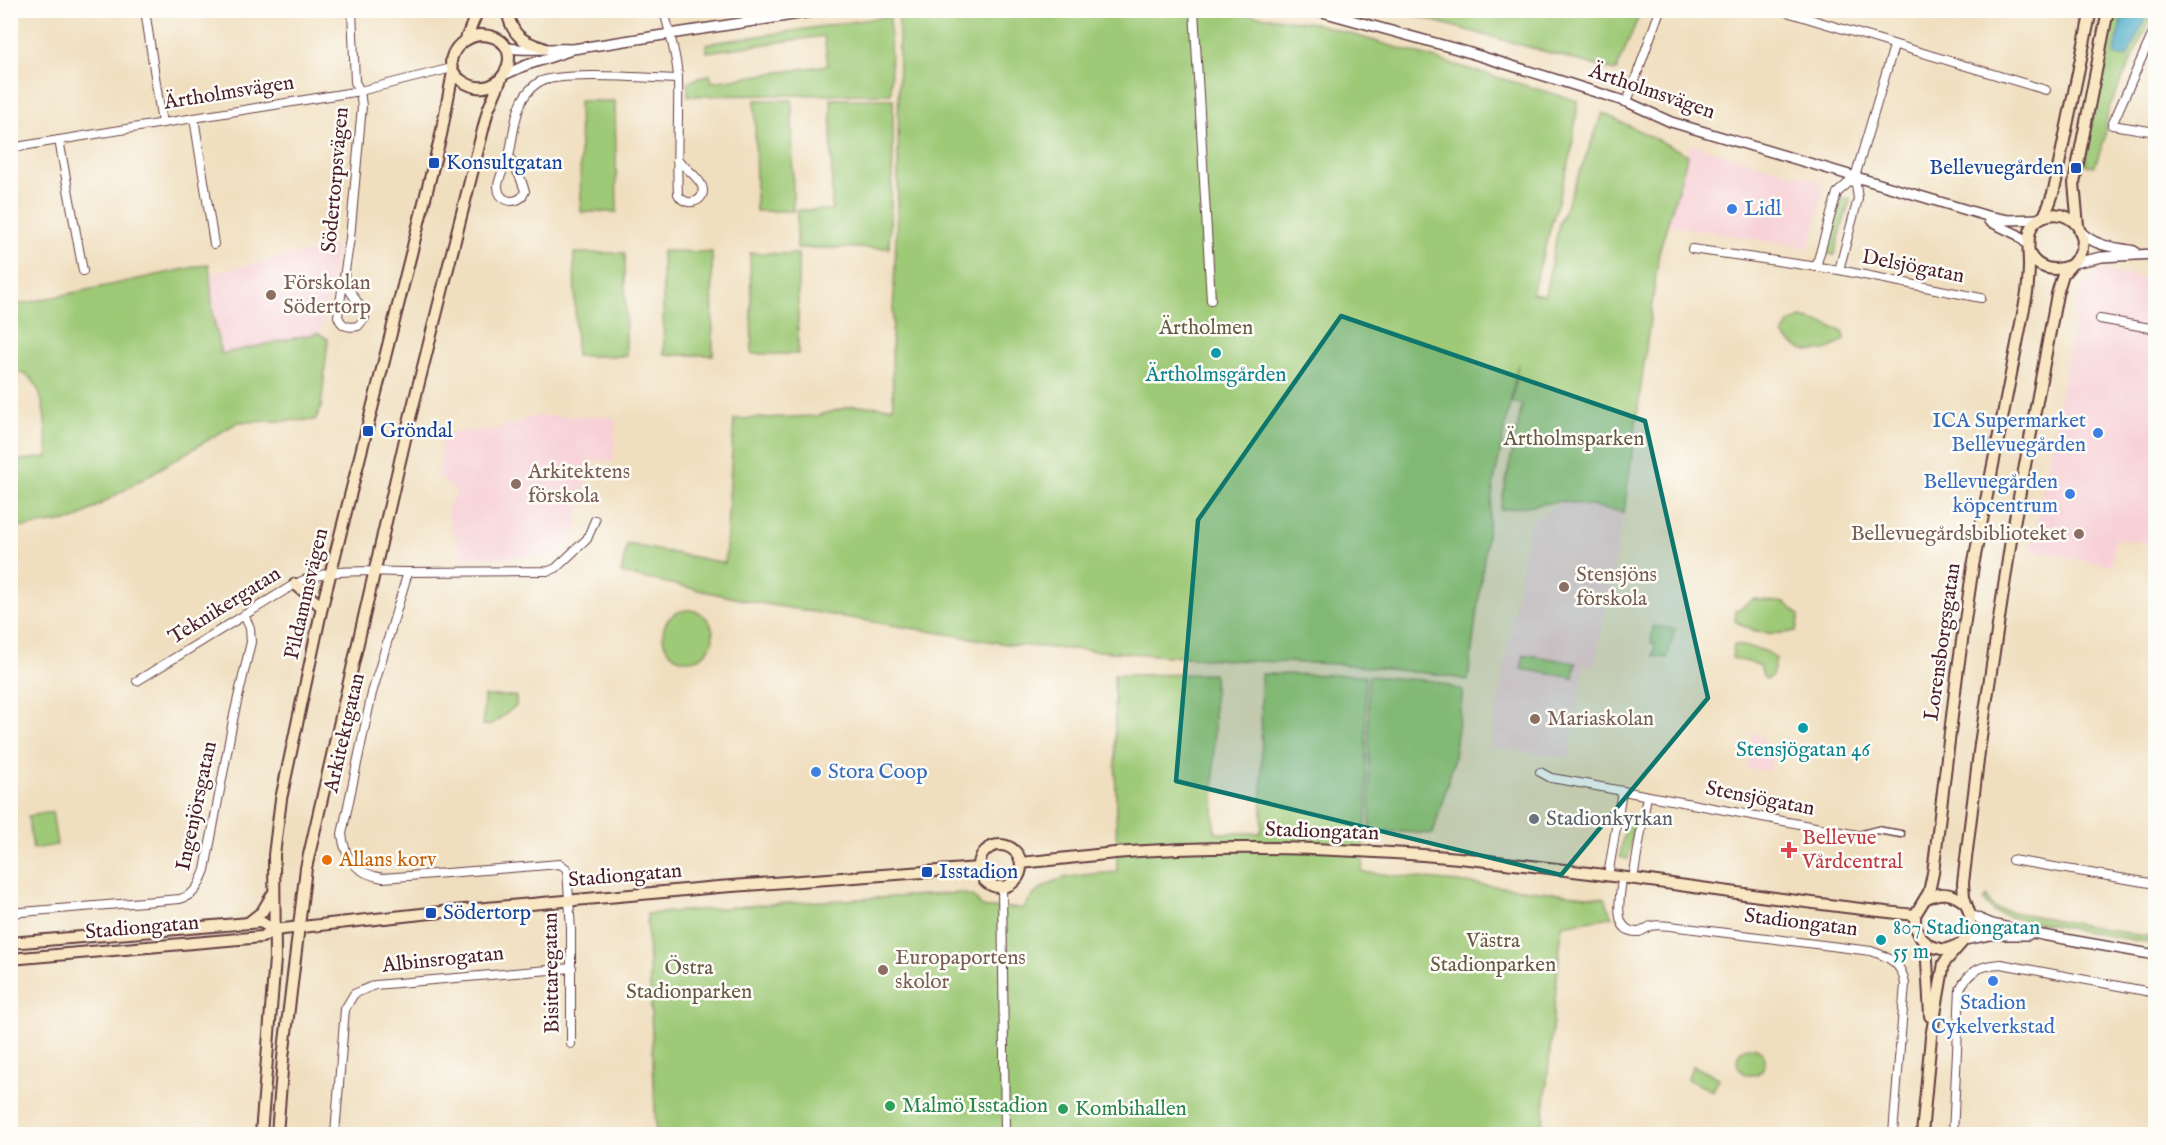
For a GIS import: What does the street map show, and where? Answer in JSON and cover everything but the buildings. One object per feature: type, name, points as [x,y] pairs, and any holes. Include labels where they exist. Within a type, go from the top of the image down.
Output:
[{"type":"main road","points":[[466,39],[478,10]]},
{"type":"main road","name":"Lorensborgsgatan","points":[[1915,915],[1929,892],[1933,873],[1973,565],[2029,276],[2027,247],[2030,231],[2041,218],[2056,189],[2058,169],[2091,10]]},
{"type":"main road","points":[[1923,1134],[1931,1037],[1944,963],[1970,928],[1970,915],[1965,903],[1963,883],[1980,744],[2009,550],[2057,294],[2063,274],[2082,248],[2074,183],[2108,10]]},
{"type":"main road","points":[[277,1134],[279,1089],[298,928],[316,816],[409,422],[488,110],[509,62],[506,47],[508,13]]},
{"type":"main road","points":[[508,13],[510,24],[518,37],[527,43],[543,48]]},
{"type":"main road","points":[[502,77],[490,85],[477,87],[462,81],[452,70],[453,55],[458,45],[472,36],[483,35],[500,41],[506,47]]},
{"type":"main road","name":"Pildammsvägen","points":[[261,1134],[274,968],[274,855],[281,800],[322,607],[441,135],[452,70]]},
{"type":"main road","points":[[2041,218],[2059,214],[2073,220],[2080,229]]},
{"type":"main road","points":[[2027,247],[2031,257],[2044,268],[2061,269],[2072,264]]},
{"type":"main road","points":[[294,584],[322,607]]},
{"type":"main road","points":[[999,845],[1011,849],[1021,863],[1021,870],[1015,881],[1002,887],[985,880],[979,868],[983,854],[999,845]]},
{"type":"main road","name":"Stadiongatan","points":[[1021,863],[1117,853],[1190,850],[1299,850],[1448,857],[1915,915]]},
{"type":"main road","name":"Stadiongatan","points":[[10,959],[262,937],[274,930],[431,913],[848,876],[979,868]]},
{"type":"main road","points":[[248,923],[262,912],[273,892]]},
{"type":"main road","points":[[1925,898],[1934,894],[1952,894],[1965,903]]},
{"type":"main road","points":[[1915,915],[1915,926],[1924,942],[1928,961],[1931,1037]]},
{"type":"main road","name":"Stadiongatan","points":[[10,944],[261,922],[274,930]]},
{"type":"main road","points":[[1924,942],[1937,949],[1952,948],[1961,943]]},
{"type":"street","points":[[145,10],[162,123]]},
{"type":"street","name":"Södertorpsvägen","points":[[344,282],[364,312],[364,318],[358,326],[346,326],[338,316],[344,282],[362,106],[360,92],[355,82],[352,10]]},
{"type":"street","points":[[664,10],[678,79],[677,160],[678,194],[681,199],[691,203],[698,201],[704,191],[702,185],[677,160]]},
{"type":"street","points":[[502,77],[524,66],[573,49],[825,10]]},
{"type":"street","points":[[1194,10],[1211,300]]},
{"type":"street","name":"Ärtholmsvägen","points":[[1315,10],[1627,102],[1671,122],[1975,213],[2002,219],[2041,218]]},
{"type":"street","points":[[1627,102],[1660,10]]},
{"type":"street","points":[[1780,10],[2046,90]]},
{"type":"street","points":[[2156,26],[2112,125],[2156,132]]},
{"type":"street","points":[[1816,267],[1837,193],[1855,177],[1894,46]]},
{"type":"street","points":[[506,47],[525,50],[573,49]]},
{"type":"street","name":"Ärtholmsvägen","points":[[10,148],[360,92],[452,70]]},
{"type":"street","points":[[509,157],[525,191],[522,197],[512,202],[502,197],[498,186],[509,157],[524,98],[539,82],[575,77],[678,79]]},
{"type":"street","points":[[194,118],[214,244]]},
{"type":"street","points":[[59,140],[82,272]]},
{"type":"street","name":"Delsjögatan","points":[[1839,270],[1858,199],[1855,177]]},
{"type":"street","name":"Ärtholmsvägen","points":[[1975,213],[2011,231],[2027,247]]},
{"type":"street","points":[[2080,229],[2088,239],[2103,246],[2154,254]]},
{"type":"street","name":"Delsjögatan","points":[[1692,249],[1839,270],[1981,298]]},
{"type":"street","points":[[2072,264],[2102,257],[2154,254]]},
{"type":"street","points":[[2100,319],[2156,329]]},
{"type":"street","points":[[408,572],[549,571],[556,568],[587,540],[595,520]]},
{"type":"street","name":"Teknikergatan","points":[[137,681],[294,584],[311,576],[332,571],[408,572]]},
{"type":"street","name":"Arkitektgatan","points":[[408,572],[372,693],[345,811],[342,834],[347,856],[361,871],[383,878],[560,864],[567,869],[569,901]]},
{"type":"street","name":"Ingenjörsgatan","points":[[10,913],[180,899],[197,890],[205,870],[234,715],[251,642],[250,628],[244,615]]},
{"type":"street","name":"Stensjögatan","points":[[1540,772],[1551,778],[1858,835],[1877,830],[1901,834]]},
{"type":"street","points":[[1608,876],[1622,791]]},
{"type":"street","points":[[1627,878],[1647,796]]},
{"type":"street","points":[[2012,860],[2156,884]]},
{"type":"street","name":"Stadiongatan","points":[[1627,878],[1619,907],[1620,921],[1630,930],[1639,932],[1654,925],[1670,926],[1871,951],[1896,962],[1903,973],[1905,984],[1893,1134]]},
{"type":"street","points":[[1002,887],[1005,1134]]},
{"type":"street","name":"Bisittaregatan","points":[[569,901],[572,968],[571,1044]]},
{"type":"street","points":[[1970,915],[1992,924],[2042,935],[2156,954]]},
{"type":"street","points":[[1961,943],[1990,935],[2042,935]]},
{"type":"street","points":[[1953,1134],[1960,989],[1969,975],[1978,967],[2001,964],[2156,993]]},
{"type":"street","name":"Albinsrogatan","points":[[335,1134],[345,1010],[354,994],[375,985],[572,968]]},
{"type":"highlighted area","points":[[1341,316],[1645,421],[1708,698],[1561,875],[1176,781],[1198,520]]},
{"type":"shaded area","points":[[1691,144],[1815,180],[1821,184],[1824,192],[1809,248],[1667,225]]},
{"type":"shaded area","name":"Förskolan Södertorp","points":[[337,246],[326,320],[318,333],[221,354],[213,316],[211,273]]},
{"type":"shaded area","points":[[2098,272],[2155,279],[2156,502],[2147,543],[2116,539],[2111,565],[2031,551],[2079,295],[2083,284]]},
{"type":"shaded area","name":"Arkitektens förskola","points":[[535,416],[610,416],[616,421],[614,461],[585,461],[586,502],[578,510],[577,537],[549,557],[459,557],[458,542],[449,524],[447,508],[456,493],[438,475],[443,434],[500,428]]},
{"type":"shaded area","name":"Stensjöns förskola","points":[[1562,501],[1624,512],[1595,666],[1584,665],[1569,758],[1490,747],[1529,523]]},
{"type":"shaded area","points":[[1753,733],[1759,734],[1774,752],[1770,768],[1765,771],[1746,768]]},
{"type":"green space","name":"Ärtholmen","points":[[976,10],[1211,10],[1314,23],[1578,101],[1571,155],[1532,293],[1545,295],[1559,224],[1603,113],[1688,155],[1659,252],[1624,512],[1562,501],[1500,510],[1522,405],[1512,402],[1518,364],[1494,482],[1468,680],[1435,674],[1338,664],[1229,660],[1013,645],[753,602],[621,573],[627,544],[725,563],[734,419],[816,416],[852,406],[893,407],[892,341],[898,185],[899,16]]},
{"type":"green space","points":[[1397,11],[1641,11],[1616,71]]},
{"type":"green space","points":[[2115,11],[2154,11],[2108,110],[2105,137],[2095,166],[2086,165],[2087,144]]},
{"type":"green space","points":[[890,16],[891,94],[688,96],[688,82],[710,74],[712,82],[828,65],[824,36],[707,52],[706,44]]},
{"type":"green space","points":[[831,99],[893,99],[889,248],[797,248],[797,210],[832,210]]},
{"type":"green space","points":[[755,100],[792,100],[793,211],[756,211]]},
{"type":"green space","points":[[579,101],[615,101],[617,212],[581,212]]},
{"type":"green space","points":[[1842,198],[1850,199],[1834,255],[1825,253]]},
{"type":"green space","points":[[662,251],[712,252],[713,355],[664,355]]},
{"type":"green space","points":[[574,253],[625,253],[626,356],[576,356]]},
{"type":"green space","points":[[750,253],[798,254],[798,354],[752,354]]},
{"type":"green space","points":[[209,264],[213,316],[221,354],[318,333],[328,339],[321,408],[315,420],[238,422],[74,520],[11,529],[11,461],[48,457],[45,418],[38,390],[32,380],[23,374],[11,373],[11,306]]},
{"type":"green space","points":[[1801,318],[1826,324],[1843,332],[1844,340],[1820,351],[1804,350],[1796,346],[1783,334],[1788,324]]},
{"type":"green space","points":[[1754,599],[1785,603],[1799,615],[1796,631],[1764,633],[1735,621],[1736,611]]},
{"type":"green space","points":[[688,610],[702,614],[709,621],[713,635],[709,649],[702,656],[688,660],[674,656],[667,649],[663,635],[667,621],[674,614]]},
{"type":"green space","points":[[1653,626],[1675,629],[1667,658],[1653,656],[1655,644],[1651,643]]},
{"type":"green space","points":[[1734,645],[1772,655],[1776,659],[1772,676],[1768,679],[1764,678],[1759,665],[1732,658]]},
{"type":"green space","points":[[1524,654],[1576,663],[1573,678],[1521,669]]},
{"type":"green space","points":[[1214,674],[1214,829],[1217,833],[1260,833],[1262,828],[1261,674],[1365,675],[1367,809],[1362,872],[1605,898],[1612,917],[1562,925],[1542,1134],[656,1134],[647,914],[962,893],[974,897],[985,908],[1024,908],[1042,888],[1053,882],[1077,875],[1117,872],[1114,675]]},
{"type":"green space","points":[[1368,676],[1434,681],[1463,691],[1453,764],[1433,834],[1370,830]]},
{"type":"green space","points":[[484,696],[516,696],[516,706],[491,725],[483,725]]},
{"type":"green space","points":[[52,812],[57,845],[33,849],[28,816]]},
{"type":"green space","points":[[1627,814],[1635,816],[1628,859],[1620,857]]},
{"type":"green space","points":[[1987,896],[1991,905],[1997,909],[2155,938],[2155,944],[2008,917],[1994,912],[1984,901]]},
{"type":"green space","points":[[1751,1047],[1761,1051],[1765,1061],[1761,1071],[1751,1075],[1741,1071],[1737,1061],[1741,1051]]},
{"type":"green space","points":[[1693,1066],[1719,1078],[1713,1091],[1687,1079]]},
{"type":"water","points":[[2123,11],[2149,11],[2127,57],[2114,55]]},
{"type":"place","name":"Konsultgatan","points":[[434,163]]},
{"type":"place","name":"Bellevuegården","points":[[2076,168]]},
{"type":"place","name":"Lidl","points":[[1732,209]]},
{"type":"place","name":"Förskolan Södertorp","points":[[271,295]]},
{"type":"place","name":"Ärtholmsgården","points":[[1216,353]]},
{"type":"place","name":"Gröndal","points":[[368,431]]},
{"type":"place","name":"ICA Supermarket Bellevuegården","points":[[2098,433]]},
{"type":"place","name":"Arkitektens förskola","points":[[516,484]]},
{"type":"place","name":"Bellevuegården köpcentrum","points":[[2070,494]]},
{"type":"place","name":"Bellevuegårdsbiblioteket","points":[[2079,534]]},
{"type":"place","name":"Stensjöns förskola","points":[[1564,587]]},
{"type":"place","name":"Mariaskolan","points":[[1535,719]]},
{"type":"place","name":"Stensjögatan 46","points":[[1803,728]]},
{"type":"place","name":"Stora Coop","points":[[816,772]]},
{"type":"place","name":"Stadionkyrkan","points":[[1534,819]]},
{"type":"place","name":"Bellevue Vårdcentral","points":[[1789,850]]},
{"type":"place","name":"Allans korv","points":[[327,860]]},
{"type":"place","name":"Isstadion","points":[[927,872]]},
{"type":"place","name":"Södertorp","points":[[431,913]]},
{"type":"place","name":"807 Stadiongatan 55 m","points":[[1881,940]]},
{"type":"place","name":"Europaportens skolor","points":[[883,970]]},
{"type":"place","name":"Stadion Cykelverkstad","points":[[1993,981]]},
{"type":"place","name":"Malmö Isstadion","points":[[890,1106]]},
{"type":"place","name":"Kombihallen","points":[[1063,1109]]},
{"type":"park label","name":"Ärtholmsparken","points":[[1574,439]]},
{"type":"park label","name":"Västra Stadionparken","points":[[1493,953]]},
{"type":"park label","name":"Östra Stadionparken","points":[[689,980]]}]
